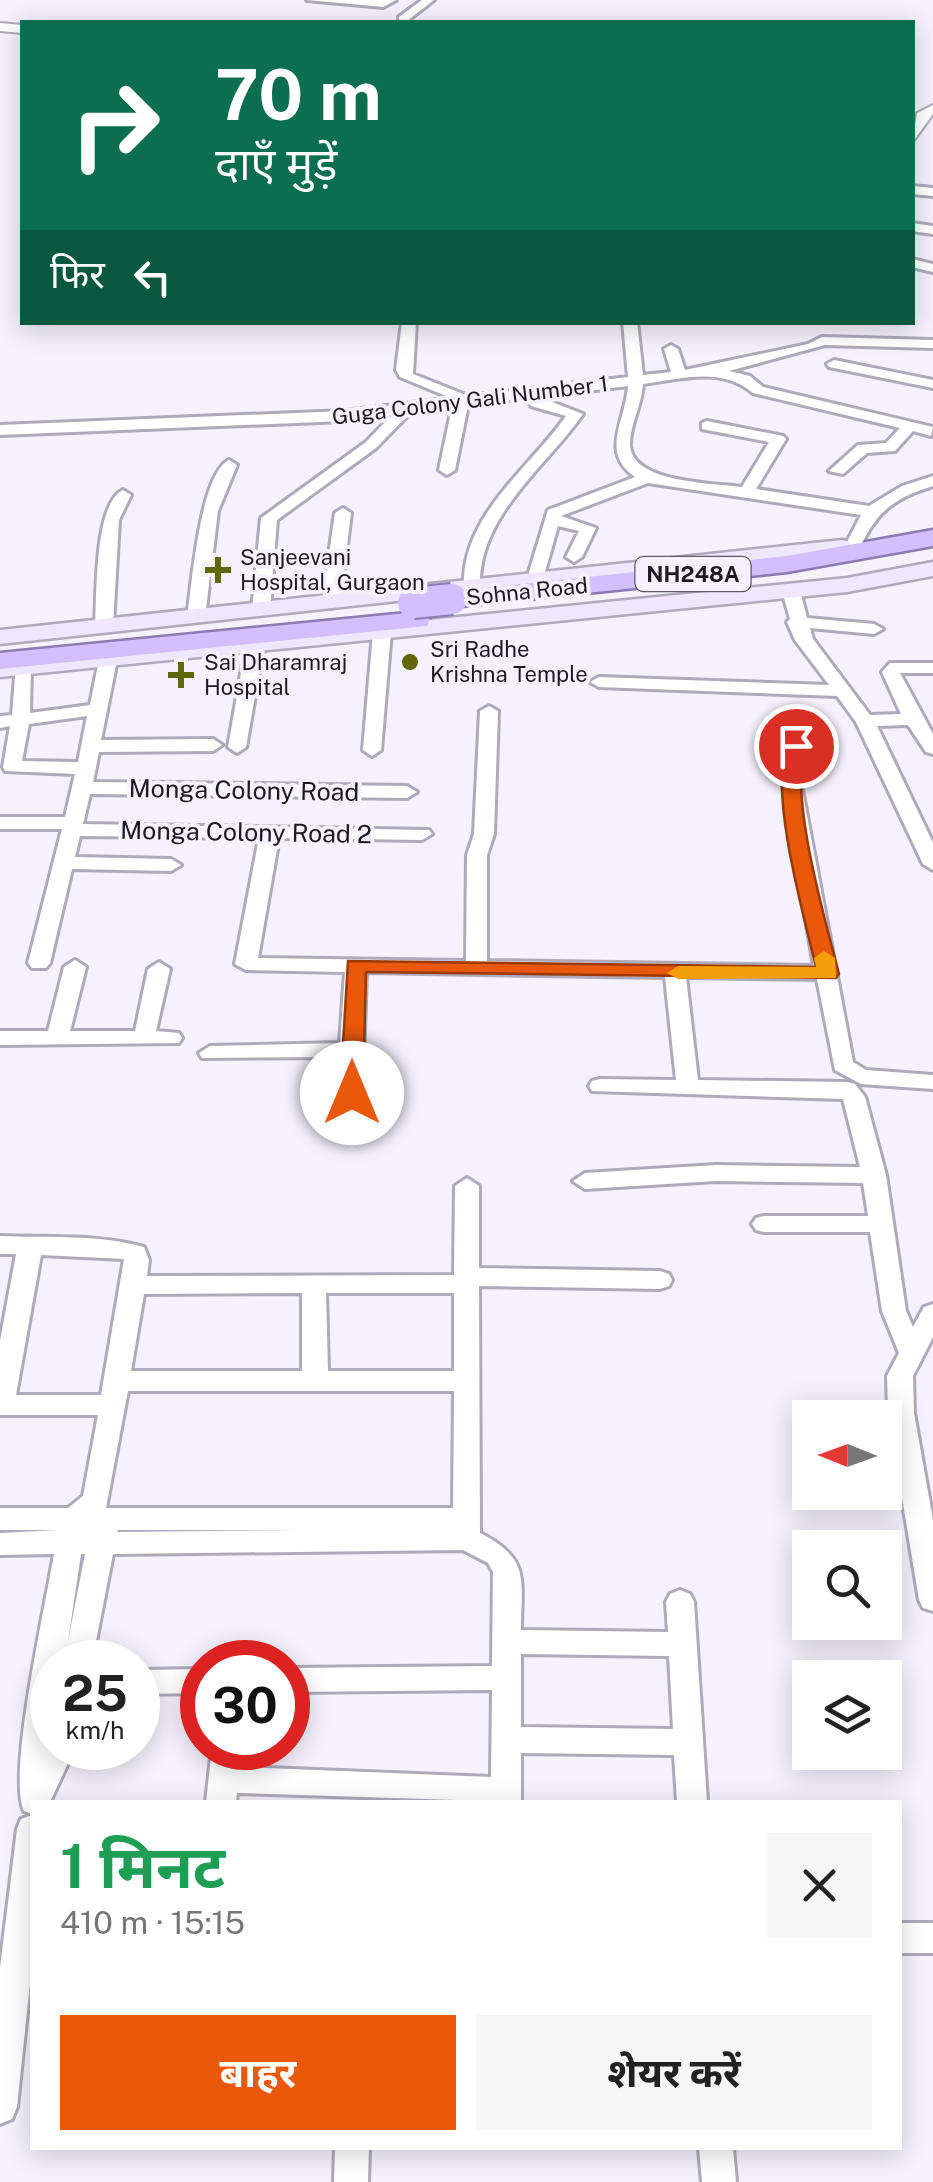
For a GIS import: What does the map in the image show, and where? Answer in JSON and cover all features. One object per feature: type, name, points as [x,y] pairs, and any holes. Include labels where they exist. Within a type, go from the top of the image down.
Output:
[{"type":"highway","name":"Sohna Road","points":[[7,666],[788,564],[933,538]]},
{"type":"highway","name":"Sohna Road","points":[[0,647],[440,607],[810,580],[933,558]]},
{"type":"main road","points":[[7,666],[108,660],[382,632],[440,607],[534,582],[853,546],[933,530]]},
{"type":"main road","points":[[0,637],[331,603],[440,607],[792,591],[933,569]]},
{"type":"street","points":[[312,0],[383,4],[392,0]]},
{"type":"street","points":[[403,19],[429,0]]},
{"type":"street","points":[[409,325],[403,370],[407,377],[465,400],[447,470]]},
{"type":"street","points":[[630,325],[635,400],[624,420],[622,449],[635,472],[646,478],[869,512]]},
{"type":"street","points":[[893,325],[901,343]]},
{"type":"street","name":"Guga Colony Gali Number 1","points":[[0,430],[270,423],[710,371],[813,347],[822,341],[933,344]]},
{"type":"street","points":[[671,349],[680,375]]},
{"type":"street","points":[[834,364],[933,384]]},
{"type":"street","points":[[710,371],[745,379],[758,390],[908,427],[932,429]]},
{"type":"street","points":[[440,607],[486,528],[575,414],[536,403],[531,395]]},
{"type":"street","points":[[261,610],[270,518],[371,445],[407,408]]},
{"type":"street","points":[[707,426],[778,439],[747,492]]},
{"type":"street","points":[[837,471],[864,448],[890,448],[908,427]]},
{"type":"street","points":[[196,616],[210,510],[228,465]]},
{"type":"street","points":[[534,582],[551,519],[578,503],[646,478]]},
{"type":"street","points":[[853,546],[854,531],[869,512],[933,481]]},
{"type":"street","points":[[104,626],[112,520],[122,495]]},
{"type":"street","points":[[331,603],[343,513]]},
{"type":"street","points":[[551,519],[588,528],[574,558]]},
{"type":"street","points":[[792,591],[796,622],[840,691],[865,721],[932,858]]},
{"type":"street","points":[[796,622],[874,629]]},
{"type":"street","points":[[372,750],[382,632]]},
{"type":"street","points":[[237,747],[255,645]]},
{"type":"street","points":[[39,963],[108,660]]},
{"type":"street","points":[[7,666],[21,719]]},
{"type":"street","points":[[933,668],[892,668],[913,719],[933,748]]},
{"type":"street","points":[[599,682],[840,691]]},
{"type":"street","points":[[0,722],[95,710]]},
{"type":"street","points":[[476,966],[477,855],[484,834],[489,712]]},
{"type":"street","name":"Monga Colony Road","points":[[21,719],[12,767],[157,790],[406,792]]},
{"type":"street","points":[[865,721],[913,719]]},
{"type":"street","points":[[90,746],[214,745]]},
{"type":"street","points":[[796,746],[788,768],[841,1058],[847,1069],[861,1077],[933,1082]]},
{"type":"street","points":[[146,865],[157,790]]},
{"type":"street","name":"Monga Colony Road 2","points":[[0,822],[150,832],[422,834]]},
{"type":"street","points":[[270,832],[246,964],[828,974]]},
{"type":"street","points":[[62,863],[171,865]]},
{"type":"street","points":[[352,1093],[356,965]]},
{"type":"street","points":[[57,1038],[75,968]]},
{"type":"street","points":[[144,1038],[159,969]]},
{"type":"street","points":[[674,972],[688,1087]]},
{"type":"street","points":[[0,1038],[171,1038]]},
{"type":"street","points":[[210,1052],[351,1050]]},
{"type":"street","points":[[600,1086],[847,1089],[854,1096],[874,1175],[894,1312],[911,1351]]},
{"type":"street","points":[[585,1181],[716,1173],[874,1175]]},
{"type":"street","points":[[466,1529],[467,1186]]},
{"type":"street","points":[[764,1224],[882,1224]]},
{"type":"street","points":[[0,1246],[116,1248],[136,1253],[115,1393],[102,1521],[82,1640]]},
{"type":"street","points":[[30,1246],[0,1405],[315,1380],[464,1382]]},
{"type":"street","points":[[131,1285],[660,1280]]},
{"type":"street","points":[[314,1285],[315,1380]]},
{"type":"street","points":[[933,1314],[900,1376],[901,1413],[933,1600]]},
{"type":"street","points":[[0,1519],[71,1532],[102,1521]]},
{"type":"street","points":[[0,1544],[71,1532],[102,1521],[466,1529],[503,1561],[508,1642],[506,1797],[222,1791]]},
{"type":"street","points":[[35,1800],[35,1757],[71,1532]]},
{"type":"street","points":[[680,1602],[692,1800]]},
{"type":"street","points":[[508,1642],[683,1644]]},
{"type":"street","points":[[310,1680],[507,1678]]},
{"type":"street","points":[[506,1740],[688,1742]]},
{"type":"street","points":[[36,1800],[50,1770]]},
{"type":"street","points":[[0,2107],[20,2065],[30,1868]]},
{"type":"street","points":[[902,1938],[933,1938]]},
{"type":"street","points":[[351,2182],[352,2150]]},
{"type":"street","points":[[716,2150],[719,2182]]},
{"type":"slow traffic","points":[[678,973],[828,974],[824,958]]},
{"type":"place","name":"Sanjeevani Hospital, Gurgaon","points":[[218,570]]},
{"type":"place","name":"Sri Radhe Krishna Temple","points":[[410,662]]},
{"type":"place","name":"Sai Dharamraj Hospital","points":[[181,675]]},
{"type":"route","points":[[352,1093],[356,965],[828,974],[809,896],[803,838],[788,768],[796,746]]}]
